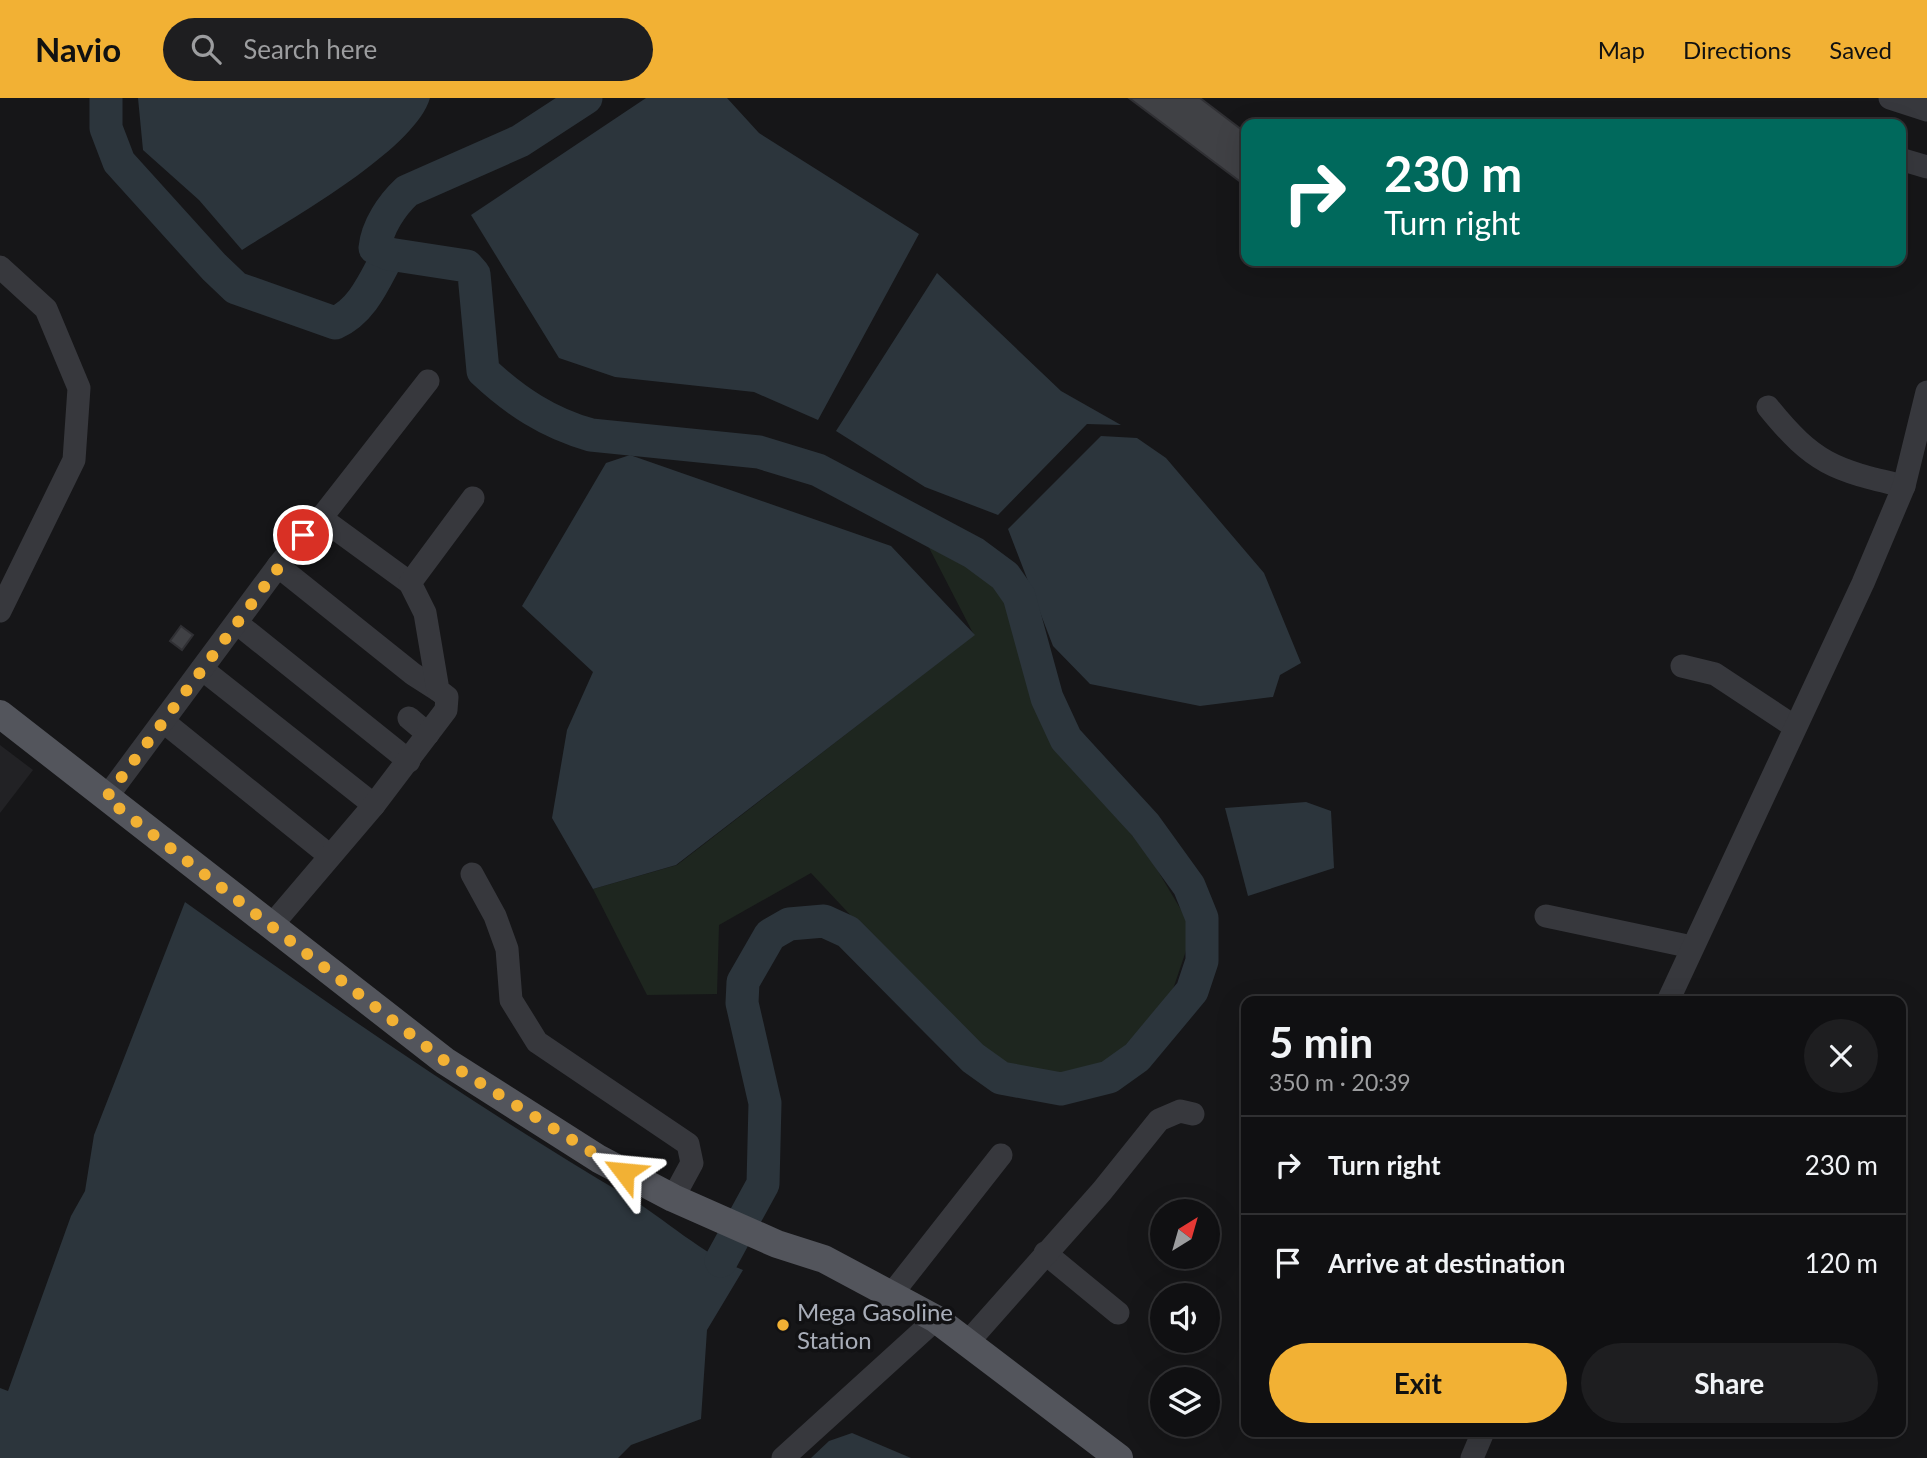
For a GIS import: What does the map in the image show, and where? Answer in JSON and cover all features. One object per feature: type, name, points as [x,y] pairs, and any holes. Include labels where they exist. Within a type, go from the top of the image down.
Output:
[{"type":"main road","points":[[0,714],[445,1061],[599,1159],[673,1198],[777,1244],[824,1259],[936,1319],[1119,1458]]},
{"type":"street","points":[[1890,98],[1927,110]]},
{"type":"street","points":[[1906,161],[1927,167]]},
{"type":"street","points":[[0,267],[46,309],[79,388],[74,460],[0,611]]},
{"type":"street","points":[[106,798],[238,624],[278,566],[321,518],[428,381]]},
{"type":"street","points":[[1670,996],[1863,583],[1904,486],[1927,392]]},
{"type":"street","points":[[1768,407],[1814,457],[1852,474],[1904,486]]},
{"type":"street","points":[[410,583],[473,498]]},
{"type":"street","points":[[321,518],[410,583],[425,613],[438,690]]},
{"type":"street","points":[[271,926],[408,761],[446,710],[447,698],[278,566]]},
{"type":"street","points":[[238,624],[408,761]]},
{"type":"street","points":[[1682,666],[1715,674],[1795,727]]},
{"type":"street","points":[[202,669],[374,805]]},
{"type":"street","points":[[409,718],[428,734]]},
{"type":"street","points":[[164,722],[330,856]]},
{"type":"street","points":[[472,874],[495,916],[507,949],[511,1000],[537,1042],[688,1144],[692,1163],[673,1198]]},
{"type":"street","points":[[1546,916],[1692,947]]},
{"type":"street","points":[[968,1342],[1159,1120],[1180,1111],[1193,1114]]},
{"type":"street","points":[[891,1295],[1001,1155]]},
{"type":"street","points":[[1045,1253],[1118,1313]]},
{"type":"street","points":[[783,1458],[936,1319]]},
{"type":"street","points":[[1472,1458],[1481,1437]]},
{"type":"shaded area","points":[[138,98],[430,98],[420,118],[376,161],[242,250],[199,200],[143,150]]},
{"type":"shaded area","points":[[646,98],[727,98],[759,133],[919,234],[818,420],[754,392],[615,377],[559,358],[471,215]]},
{"type":"shaded area","points":[[937,273],[1061,391],[1121,425],[1087,424],[998,515],[925,487],[836,431]]},
{"type":"shaded area","points":[[1101,436],[1137,438],[1166,458],[1264,573],[1301,663],[1280,675],[1273,697],[1200,706],[1090,684],[1053,646],[1008,529]]},
{"type":"shaded area","points":[[630,455],[891,546],[975,635],[676,865],[593,889],[552,818],[567,730],[593,672],[522,606],[606,463]]},
{"type":"shaded area","points":[[923,536],[979,563],[1004,599],[1054,739],[1149,856],[1193,930],[1168,1004],[1098,1072],[1022,1073],[958,1030],[811,873],[719,925],[717,994],[647,995],[593,889],[677,865],[974,635]]},
{"type":"shaded area","points":[[0,745],[33,770],[0,813]]},
{"type":"shaded area","points":[[1306,802],[1331,811],[1334,868],[1248,896],[1225,808]]},
{"type":"shaded area","points":[[185,902],[458,1091],[641,1205],[713,1255],[743,1270],[707,1330],[701,1419],[631,1445],[618,1458],[0,1458],[0,1388],[8,1391],[71,1216],[85,1191],[94,1135]]},
{"type":"shaded area","points":[[852,1433],[911,1458],[811,1458],[829,1441]]},
{"type":"building","points":[[1129,98],[1200,98],[1241,129],[1241,182]]},
{"type":"building","points":[[181,626],[193,635],[182,650],[170,641]]},
{"type":"waterway","points":[[106,98],[106,128],[119,162],[236,288],[335,323],[345,318],[361,302],[389,254]]},
{"type":"waterway","points":[[586,98],[520,141],[407,191],[386,217],[375,248],[389,254],[467,266],[474,274],[483,371],[507,392],[546,417],[591,435],[759,452],[818,470],[974,553],[1005,576],[1019,596],[1047,698],[1066,739],[1145,825],[1189,886],[1202,918],[1202,961],[1192,991],[1137,1057],[1109,1077],[1061,1089],[1001,1078],[973,1058],[848,932],[824,921],[789,924],[770,935],[743,982],[742,1003],[765,1103],[763,1184],[721,1261]]},
{"type":"place","name":"Mega Gasoline Station","points":[[783,1325]]},
{"type":"route","points":[[303,535],[106,798],[445,1061],[523,1112],[624,1172]]}]
